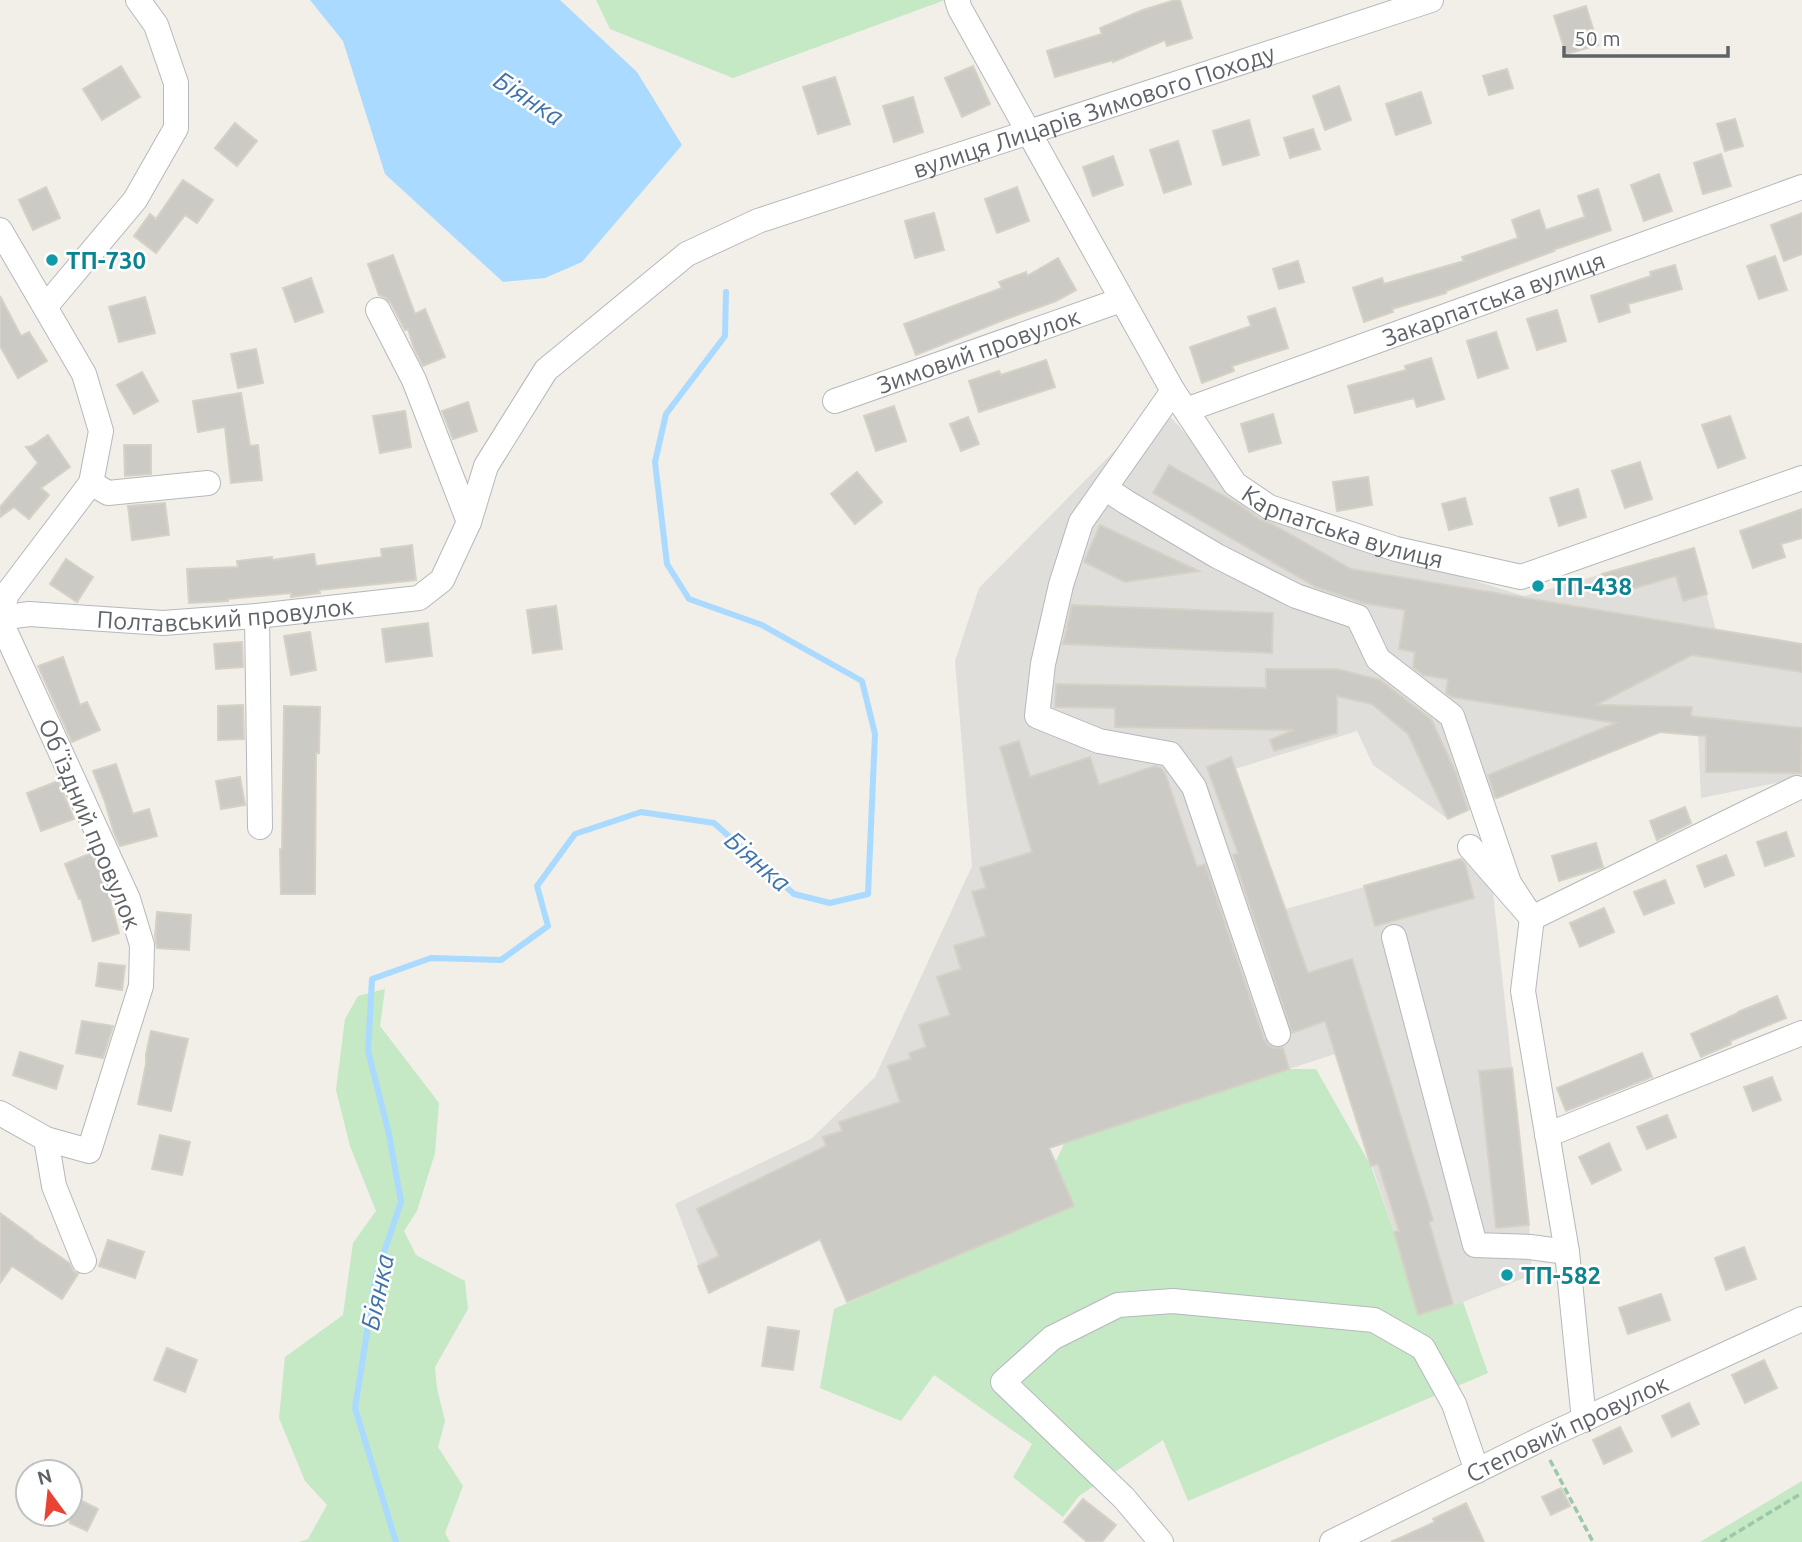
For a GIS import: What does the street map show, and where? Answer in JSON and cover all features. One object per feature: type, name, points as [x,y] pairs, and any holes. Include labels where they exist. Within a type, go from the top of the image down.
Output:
[{"type":"street","points":[[46,306],[135,200],[176,128],[176,83],[156,25],[138,0]]},
{"type":"street","name":"Карпатська вулиця","points":[[957,0],[1121,300],[1180,400],[1235,484],[1269,507],[1396,549],[1521,577],[1802,478]]},
{"type":"street","name":"вулиця Лицарів Зимового Походу","points":[[442,580],[469,522],[486,466],[546,370],[687,254],[758,221],[1431,0]]},
{"type":"street","name":"Закарпатська вулиця","points":[[1180,400],[1802,187]]},
{"type":"street","points":[[0,230],[84,374],[101,431],[91,483],[7,594],[0,618]]},
{"type":"street","name":"Зимовий провулок","points":[[835,401],[1121,300]]},
{"type":"street","points":[[378,310],[414,380],[469,522]]},
{"type":"street","points":[[1180,400],[1105,488],[1081,522],[1060,585],[1043,664],[1037,716],[1099,741],[1170,754],[1194,787],[1278,1034]]},
{"type":"street","points":[[91,483],[108,493],[208,483]]},
{"type":"street","points":[[1105,488],[1217,556],[1296,596],[1358,617],[1378,659],[1452,716],[1509,883],[1532,918],[1523,991],[1567,1252],[1584,1420]]},
{"type":"street","name":"Полтавський провулок","points":[[0,618],[29,614],[163,622],[257,616],[419,598],[442,580]]},
{"type":"street","points":[[257,616],[260,827]]},
{"type":"street","name":"Обʼїздний провулок","points":[[0,618],[128,899],[142,945],[141,986],[89,1151],[46,1139],[0,1113]]},
{"type":"street","points":[[1532,918],[1797,788]]},
{"type":"street","points":[[1470,847],[1532,918]]},
{"type":"street","points":[[1394,937],[1475,1245],[1530,1247],[1567,1252]]},
{"type":"street","points":[[1547,1135],[1802,1033]]},
{"type":"street","points":[[46,1139],[54,1186],[84,1261]]},
{"type":"street","points":[[1161,1542],[1124,1498],[1003,1382],[1052,1338],[1118,1305],[1173,1301],[1374,1320],[1423,1348],[1454,1404],[1477,1471]]},
{"type":"street","name":"Степовий провулок","points":[[1332,1542],[1539,1440],[1802,1320]]},
{"type":"path","points":[[1539,1440],[1593,1542]]},
{"type":"path","points":[[1721,1542],[1802,1493]]},
{"type":"shaded area","points":[[1153,399],[1234,491],[1280,521],[1524,596],[1694,548],[1716,630],[1802,644],[1802,778],[1701,798],[1698,735],[1660,732],[1448,819],[1373,765],[1357,731],[1235,769],[1286,909],[1463,859],[1493,892],[1532,1275],[1463,1302],[1418,1315],[1394,1232],[1335,1054],[927,1187],[709,1293],[675,1204],[811,1139],[875,1077],[972,866],[955,661],[979,588],[1121,444]]},
{"type":"green space","points":[[596,0],[945,0],[733,78],[610,29]]},
{"type":"green space","points":[[385,989],[380,1026],[439,1103],[435,1153],[417,1211],[404,1231],[416,1255],[465,1281],[468,1309],[435,1367],[445,1421],[438,1447],[463,1486],[445,1533],[450,1542],[299,1542],[308,1539],[327,1505],[305,1481],[279,1418],[285,1357],[343,1315],[353,1243],[376,1211],[350,1146],[336,1090],[345,1019],[358,996]]},
{"type":"green space","points":[[1289,1069],[1316,1069],[1371,1166],[1418,1315],[1463,1302],[1488,1373],[1188,1501],[1163,1440],[1079,1496],[1063,1517],[1013,1477],[1032,1444],[934,1375],[901,1421],[820,1388],[834,1309],[1073,1206],[1055,1163],[1065,1142]]},
{"type":"green space","points":[[1802,1481],[1802,1542],[1700,1542]]},
{"type":"water","points":[[310,0],[560,0],[637,72],[682,145],[582,262],[545,278],[503,282],[385,174],[343,41]]},
{"type":"building","points":[[1180,0],[1192,38],[1167,46],[1165,40],[1113,62],[1055,77],[1047,51],[1102,34],[1100,28]]},
{"type":"building","points":[[1586,6],[1598,45],[1566,54],[1554,16]]},
{"type":"building","points":[[121,66],[140,97],[102,120],[83,89]]},
{"type":"building","points":[[973,66],[990,104],[962,117],[945,78]]},
{"type":"building","points":[[1507,69],[1513,88],[1489,95],[1483,76]]},
{"type":"building","points":[[835,77],[850,124],[818,134],[803,87]]},
{"type":"building","points":[[1339,86],[1351,120],[1325,130],[1313,96]]},
{"type":"building","points":[[1421,92],[1431,123],[1396,135],[1386,104]]},
{"type":"building","points":[[913,97],[923,132],[894,142],[883,106]]},
{"type":"building","points":[[1735,119],[1743,146],[1725,151],[1717,124]]},
{"type":"building","points":[[1249,120],[1259,155],[1223,165],[1213,131]]},
{"type":"building","points":[[235,123],[257,141],[237,166],[215,148]]},
{"type":"building","points":[[1313,129],[1320,149],[1290,158],[1284,138]]},
{"type":"building","points":[[1178,141],[1191,184],[1164,193],[1150,150]]},
{"type":"building","points":[[1721,154],[1731,186],[1703,194],[1694,163]]},
{"type":"building","points":[[1113,156],[1123,185],[1093,196],[1083,167]]},
{"type":"building","points":[[1659,174],[1672,211],[1644,221],[1631,185]]},
{"type":"building","points":[[183,180],[213,200],[197,223],[185,215],[156,253],[134,236],[150,214],[156,219]]},
{"type":"building","points":[[46,187],[60,218],[33,230],[19,200]]},
{"type":"building","points":[[1017,187],[1029,221],[997,233],[985,199]]},
{"type":"building","points":[[1598,189],[1611,230],[1446,293],[1392,309],[1393,312],[1364,322],[1353,288],[1382,278],[1384,284],[1464,261],[1462,257],[1518,238],[1512,220],[1539,210],[1546,230],[1585,217],[1578,196]]},
{"type":"building","points":[[934,213],[944,250],[915,258],[905,221]]},
{"type":"building","points":[[1802,213],[1802,254],[1784,261],[1771,225]]},
{"type":"building","points":[[393,255],[415,314],[425,309],[445,357],[423,366],[408,329],[405,330],[391,303],[379,295],[368,264]]},
{"type":"building","points":[[1775,256],[1787,290],[1759,299],[1747,266]]},
{"type":"building","points":[[1058,258],[1076,290],[1056,301],[916,355],[904,324],[1002,288],[999,282],[1026,272],[1027,276]]},
{"type":"building","points":[[1298,261],[1304,282],[1279,289],[1273,269]]},
{"type":"building","points":[[1675,265],[1682,289],[1628,304],[1630,312],[1599,322],[1591,296]]},
{"type":"building","points":[[311,278],[323,312],[295,322],[283,288]]},
{"type":"building","points":[[0,296],[21,336],[29,332],[47,361],[18,378],[0,346]]},
{"type":"building","points":[[145,297],[155,333],[119,342],[109,307]]},
{"type":"building","points":[[1275,308],[1288,348],[1232,366],[1234,371],[1202,383],[1190,347],[1251,326],[1248,317]]},
{"type":"building","points":[[1557,310],[1566,341],[1537,350],[1527,319]]},
{"type":"building","points":[[1496,332],[1508,368],[1478,378],[1467,341]]},
{"type":"building","points":[[256,349],[263,383],[238,388],[231,354]]},
{"type":"building","points":[[1431,358],[1444,399],[1417,407],[1414,398],[1355,413],[1348,386],[1406,370],[1405,366]]},
{"type":"building","points":[[1046,360],[1055,387],[979,412],[969,381],[999,371],[1001,375]]},
{"type":"building","points":[[142,372],[158,401],[134,414],[117,385]]},
{"type":"building","points":[[241,393],[250,446],[258,445],[262,480],[231,483],[225,427],[198,432],[193,401]]},
{"type":"building","points":[[468,402],[477,431],[453,439],[442,411]]},
{"type":"building","points":[[894,406],[906,441],[876,451],[864,416]]},
{"type":"building","points":[[405,411],[411,447],[380,453],[373,416]]},
{"type":"building","points":[[1273,414],[1281,443],[1249,452],[1241,424]]},
{"type":"building","points":[[1730,416],[1745,458],[1718,468],[1702,425]]},
{"type":"building","points":[[968,417],[979,444],[961,451],[950,424]]},
{"type":"building","points":[[48,435],[70,467],[41,488],[49,495],[29,519],[14,507],[0,517],[0,507],[38,463],[26,447]]},
{"type":"building","points":[[124,445],[151,445],[151,474],[125,476]]},
{"type":"building","points":[[1640,462],[1652,499],[1625,508],[1612,471]]},
{"type":"building","points":[[1169,465],[1261,520],[1351,569],[1802,644],[1802,672],[1692,655],[1596,705],[1692,707],[1691,716],[1802,728],[1801,773],[1706,772],[1706,736],[1660,732],[1497,798],[1488,775],[1616,723],[1452,697],[1446,693],[1448,679],[1423,675],[1413,667],[1415,652],[1399,649],[1405,610],[1363,603],[1316,587],[1153,493]]},
{"type":"building","points":[[857,472],[882,502],[855,524],[831,494]]},
{"type":"building","points":[[1368,477],[1372,505],[1337,511],[1333,482]]},
{"type":"building","points":[[1578,489],[1586,517],[1559,526],[1550,498]]},
{"type":"building","points":[[1465,498],[1472,524],[1449,530],[1442,504]]},
{"type":"building","points":[[165,503],[169,535],[132,540],[128,506]]},
{"type":"building","points":[[1802,509],[1802,538],[1781,544],[1785,557],[1753,568],[1740,531]]},
{"type":"building","points":[[1100,525],[1199,571],[1125,582],[1084,562]]},
{"type":"building","points":[[412,545],[416,580],[319,590],[320,593],[291,597],[291,593],[189,603],[187,569],[238,567],[237,561],[272,557],[272,560],[314,554],[316,566],[382,557],[381,549]]},
{"type":"building","points":[[1694,548],[1707,594],[1683,601],[1676,576],[1608,596],[1602,574]]},
{"type":"building","points":[[66,559],[93,577],[77,602],[50,584]]},
{"type":"building","points":[[1072,605],[1273,613],[1272,653],[1063,644]]},
{"type":"building","points":[[556,606],[562,649],[533,653],[527,610]]},
{"type":"building","points":[[428,623],[432,656],[386,662],[382,629]]},
{"type":"building","points":[[310,632],[316,670],[291,675],[284,636]]},
{"type":"building","points":[[242,642],[243,667],[216,669],[214,644]]},
{"type":"building","points":[[63,657],[80,705],[87,702],[100,730],[72,742],[38,666]]},
{"type":"building","points":[[1266,669],[1337,669],[1380,680],[1431,719],[1456,773],[1468,810],[1448,819],[1408,734],[1372,704],[1337,696],[1337,733],[1274,751],[1270,740],[1294,730],[1115,727],[1115,708],[1055,707],[1056,684],[1266,688]]},
{"type":"building","points":[[243,705],[244,739],[218,740],[218,706]]},
{"type":"building","points":[[284,706],[320,707],[319,753],[316,753],[315,894],[281,894]]},
{"type":"building","points":[[1019,741],[1030,777],[1090,757],[1099,785],[1155,766],[1161,768],[1197,867],[1205,864],[1264,1039],[1274,1048],[1283,1048],[1289,1069],[1049,1148],[1074,1206],[847,1302],[820,1239],[709,1293],[698,1266],[719,1256],[697,1209],[826,1146],[823,1137],[842,1131],[839,1122],[900,1102],[888,1066],[911,1059],[909,1053],[926,1047],[919,1025],[950,1015],[937,977],[961,969],[954,946],[986,936],[972,892],[986,888],[980,868],[1032,852],[1000,747]]},
{"type":"building","points":[[1231,757],[1308,973],[1352,959],[1433,1220],[1429,1222],[1453,1304],[1418,1315],[1394,1232],[1399,1231],[1378,1164],[1371,1166],[1325,1021],[1292,1033],[1233,855],[1238,853],[1207,767]]},
{"type":"building","points":[[116,764],[133,814],[149,809],[157,836],[120,846],[93,771]]},
{"type":"building","points":[[240,777],[245,805],[221,809],[216,781]]},
{"type":"building","points":[[58,781],[74,819],[41,831],[27,793]]},
{"type":"building","points":[[1685,807],[1691,823],[1657,840],[1650,821]]},
{"type":"building","points":[[1786,832],[1794,856],[1765,866],[1757,842]]},
{"type":"building","points":[[1596,843],[1603,867],[1559,881],[1552,856]]},
{"type":"building","points":[[91,853],[107,888],[119,933],[93,941],[81,899],[65,864]]},
{"type":"building","points":[[1726,855],[1734,875],[1705,887],[1697,866]]},
{"type":"building","points":[[1461,859],[1465,864],[1474,898],[1375,926],[1364,886]]},
{"type":"building","points":[[1665,880],[1674,903],[1644,915],[1634,892]]},
{"type":"building","points":[[1604,908],[1614,932],[1580,947],[1570,923]]},
{"type":"building","points":[[157,912],[191,915],[189,950],[157,948]]},
{"type":"building","points":[[99,963],[125,966],[122,990],[96,986]]},
{"type":"building","points":[[1777,996],[1786,1018],[1730,1041],[1731,1044],[1701,1057],[1691,1034]]},
{"type":"building","points":[[82,1021],[113,1026],[103,1058],[76,1053]]},
{"type":"building","points":[[151,1031],[188,1039],[171,1111],[138,1104]]},
{"type":"building","points":[[20,1052],[63,1066],[56,1089],[13,1075]]},
{"type":"building","points":[[1642,1053],[1652,1077],[1566,1111],[1557,1088]]},
{"type":"building","points":[[1512,1068],[1529,1225],[1496,1228],[1479,1071]]},
{"type":"building","points":[[1772,1077],[1781,1100],[1753,1111],[1744,1087]]},
{"type":"building","points":[[1667,1115],[1676,1137],[1647,1149],[1637,1127]]},
{"type":"building","points":[[160,1135],[190,1142],[182,1175],[152,1169]]},
{"type":"building","points":[[1609,1143],[1621,1170],[1592,1184],[1579,1157]]},
{"type":"building","points":[[0,1213],[69,1263],[78,1274],[62,1299],[12,1266],[0,1283]]},
{"type":"building","points":[[108,1240],[144,1252],[135,1278],[99,1266]]},
{"type":"building","points":[[1744,1247],[1756,1279],[1726,1290],[1715,1258]]},
{"type":"building","points":[[1661,1294],[1670,1320],[1628,1334],[1619,1308]]},
{"type":"building","points":[[768,1327],[799,1331],[793,1370],[762,1366]]},
{"type":"building","points":[[167,1348],[197,1360],[185,1392],[154,1380]]},
{"type":"building","points":[[1764,1360],[1777,1388],[1745,1403],[1732,1375]]},
{"type":"building","points":[[1689,1403],[1699,1424],[1672,1437],[1662,1416]]},
{"type":"building","points":[[1620,1427],[1632,1451],[1604,1464],[1593,1440]]},
{"type":"building","points":[[1561,1488],[1570,1506],[1551,1515],[1542,1497]]},
{"type":"building","points":[[1083,1499],[1116,1525],[1102,1542],[1087,1542],[1064,1522]]},
{"type":"building","points":[[84,1502],[98,1509],[87,1531],[81,1528],[84,1528]]},
{"type":"building","points":[[1466,1503],[1484,1542],[1391,1542],[1435,1522],[1433,1519]]},
{"type":"waterway","name":"Біянка","points":[[396,1542],[355,1408],[376,1276],[401,1202],[389,1134],[368,1051],[372,979],[431,958],[501,960],[548,926],[537,886],[575,834],[641,812],[714,823],[794,894],[830,903],[868,894],[875,734],[862,681],[762,625],[689,599],[667,564],[655,462],[666,414],[725,336],[726,292]]},
{"type":"place","name":"ТП-730","points":[[52,260]]},
{"type":"place","name":"ТП-438","points":[[1538,586]]},
{"type":"place","name":"ТП-582","points":[[1507,1275]]}]
